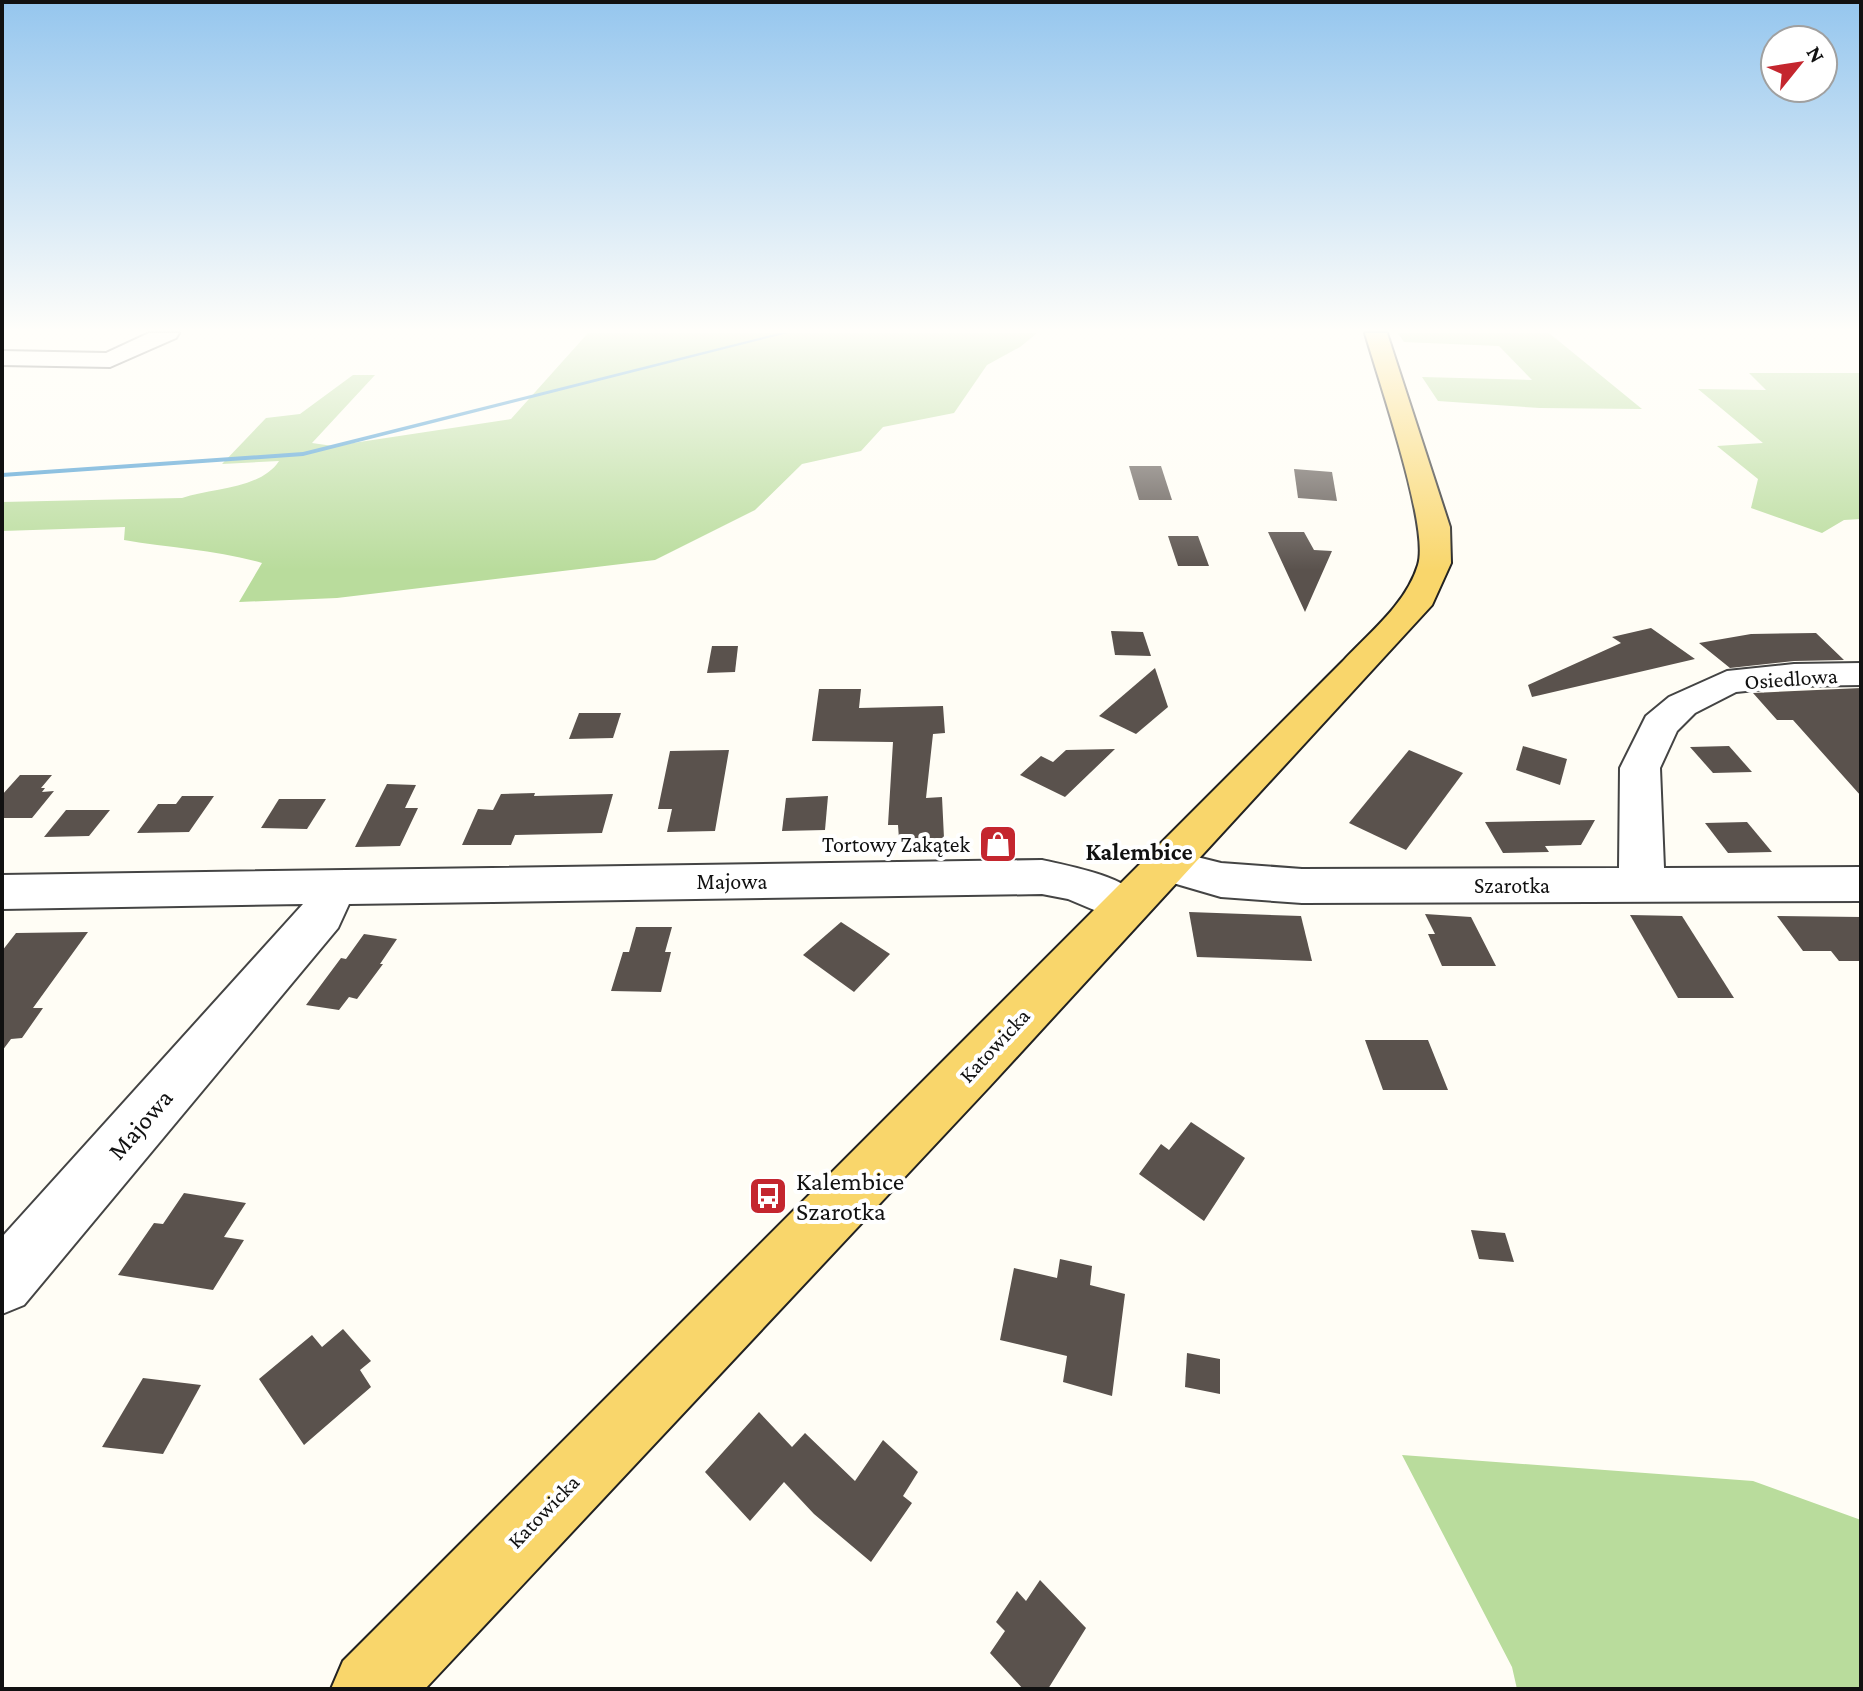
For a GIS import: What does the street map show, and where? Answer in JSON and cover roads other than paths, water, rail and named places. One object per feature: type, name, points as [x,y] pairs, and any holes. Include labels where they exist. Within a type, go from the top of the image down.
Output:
[{"type":"main road","name":"Katowicka","points":[[371,1689],[1395,628],[1420,598],[1433,572],[1437,554],[1435,527],[1400,412]]},
{"type":"street","name":"Osiedlowa","points":[[1648,884],[1640,865],[1640,768],[1660,725],[1682,705],[1727,682],[1794,675],[1861,674]]},
{"type":"street","name":"Szarotka","points":[[1165,865],[1221,880],[1302,886],[1861,884]]},
{"type":"street","name":"Majowa","points":[[2,892],[1042,877],[1079,885],[1125,906]]},
{"type":"street","name":"Majowa","points":[[2,1283],[321,915],[334,887]]},
{"type":"waterway","points":[[2,475],[303,454],[471,412]]},
{"type":"place","name":"Tortowy Zakątek","points":[[998,844]]},
{"type":"place","name":"Kalembice Szarotka","points":[[768,1196]]},
{"type":"district","name":"Kalembice","points":[[1139,852]]}]
